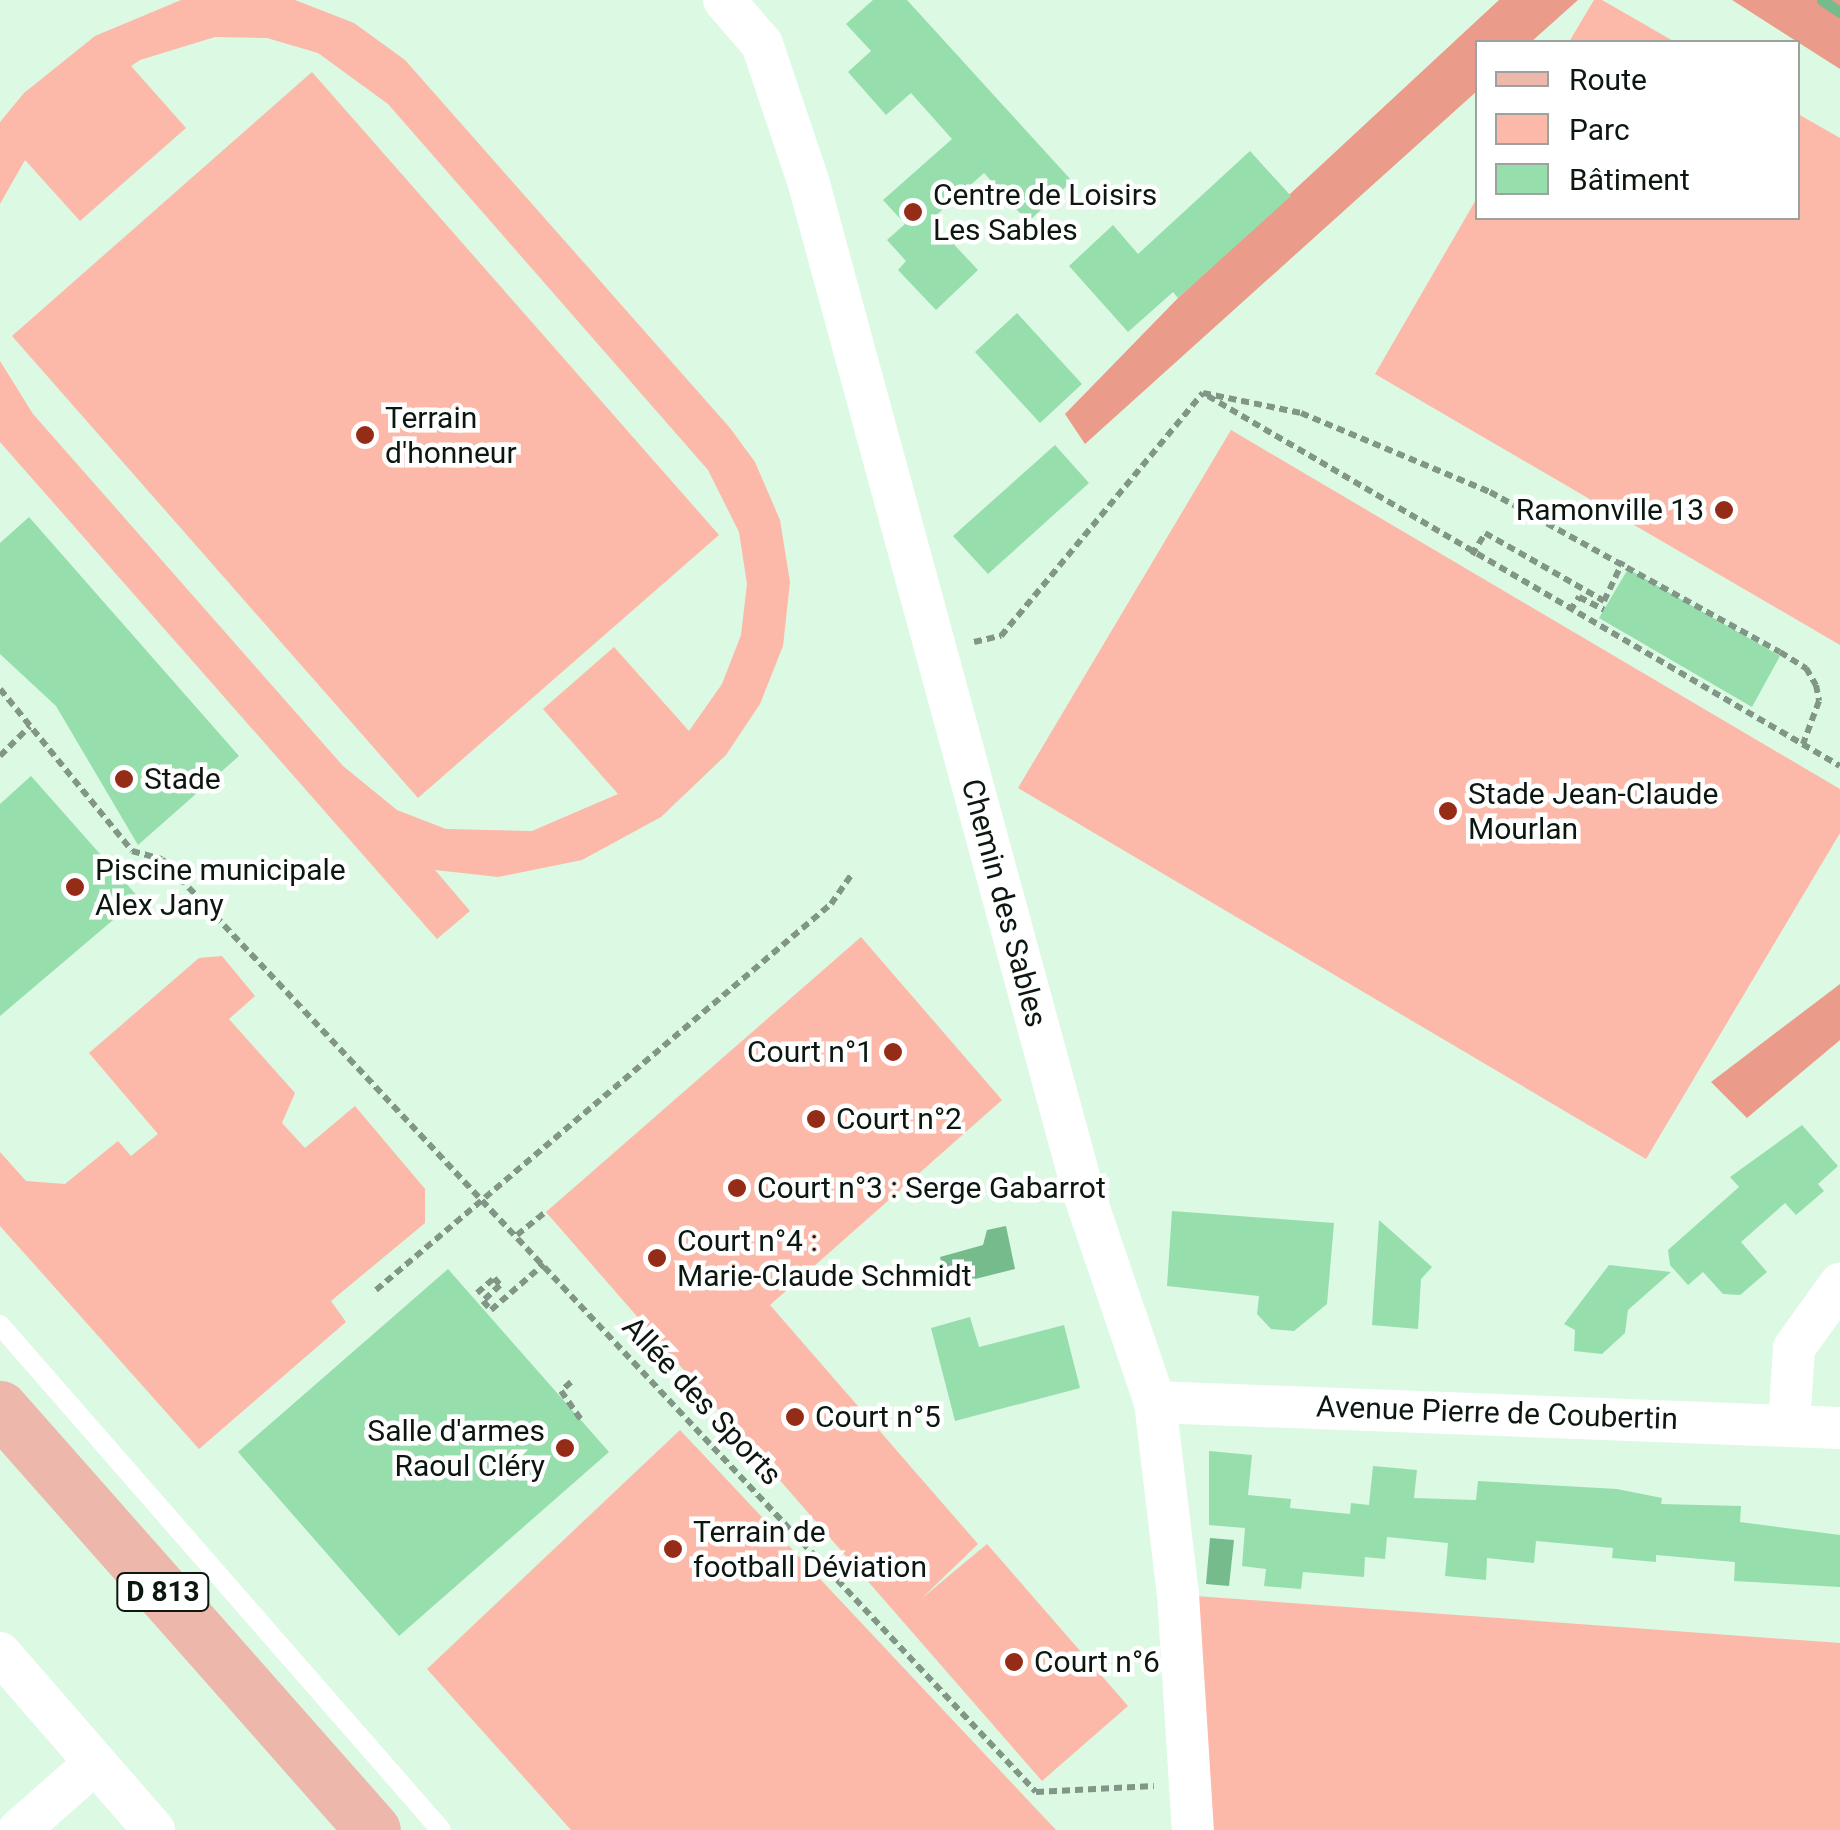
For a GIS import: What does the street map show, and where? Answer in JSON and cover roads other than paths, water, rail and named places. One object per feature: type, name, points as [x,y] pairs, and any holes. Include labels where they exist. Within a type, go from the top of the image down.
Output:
[{"type":"main road","name":"D 813","points":[[0,1408],[373,1830]]},
{"type":"street","name":"Chemin des Sables","points":[[739,5],[762,44],[795,177],[844,281],[905,502],[934,638],[1083,1191],[1155,1402],[1178,1594],[1193,1830]]},
{"type":"street","points":[[1789,1424],[1794,1348],[1840,1284]]},
{"type":"street","name":"Avenue Pierre de Coubertin","points":[[1155,1402],[1840,1428]]},
{"type":"street","points":[[0,1652],[154,1830]]},
{"type":"street","points":[[19,1830],[95,1763]]},
{"type":"lane","points":[[0,1326],[441,1830]]},
{"type":"waterway","points":[[1822,0],[1840,12]]},
{"type":"place","name":"Centre de Loisirs Les Sables","points":[[913,212]]},
{"type":"place","name":"Terrain d'honneur","points":[[365,435]]},
{"type":"place","name":"Ramonville 13","points":[[1724,510]]},
{"type":"place","name":"Stade","points":[[124,779]]},
{"type":"place","name":"Stade Jean-Claude Mourlan","points":[[1448,811]]},
{"type":"place","name":"Piscine municipale Alex Jany","points":[[75,887]]},
{"type":"place","name":"Court n°1","points":[[893,1052]]},
{"type":"place","name":"Court n°2","points":[[816,1119]]},
{"type":"place","name":"Court n°3 : Serge Gabarrot","points":[[737,1188]]},
{"type":"place","name":"Court n°4 : Marie-Claude Schmidt","points":[[657,1258]]},
{"type":"place","name":"Court n°5","points":[[795,1417]]},
{"type":"place","name":"Salle d'armes Raoul Cléry","points":[[565,1448]]},
{"type":"place","name":"Terrain de football Déviation","points":[[673,1549]]},
{"type":"place","name":"Court n°6","points":[[1014,1662]]}]
